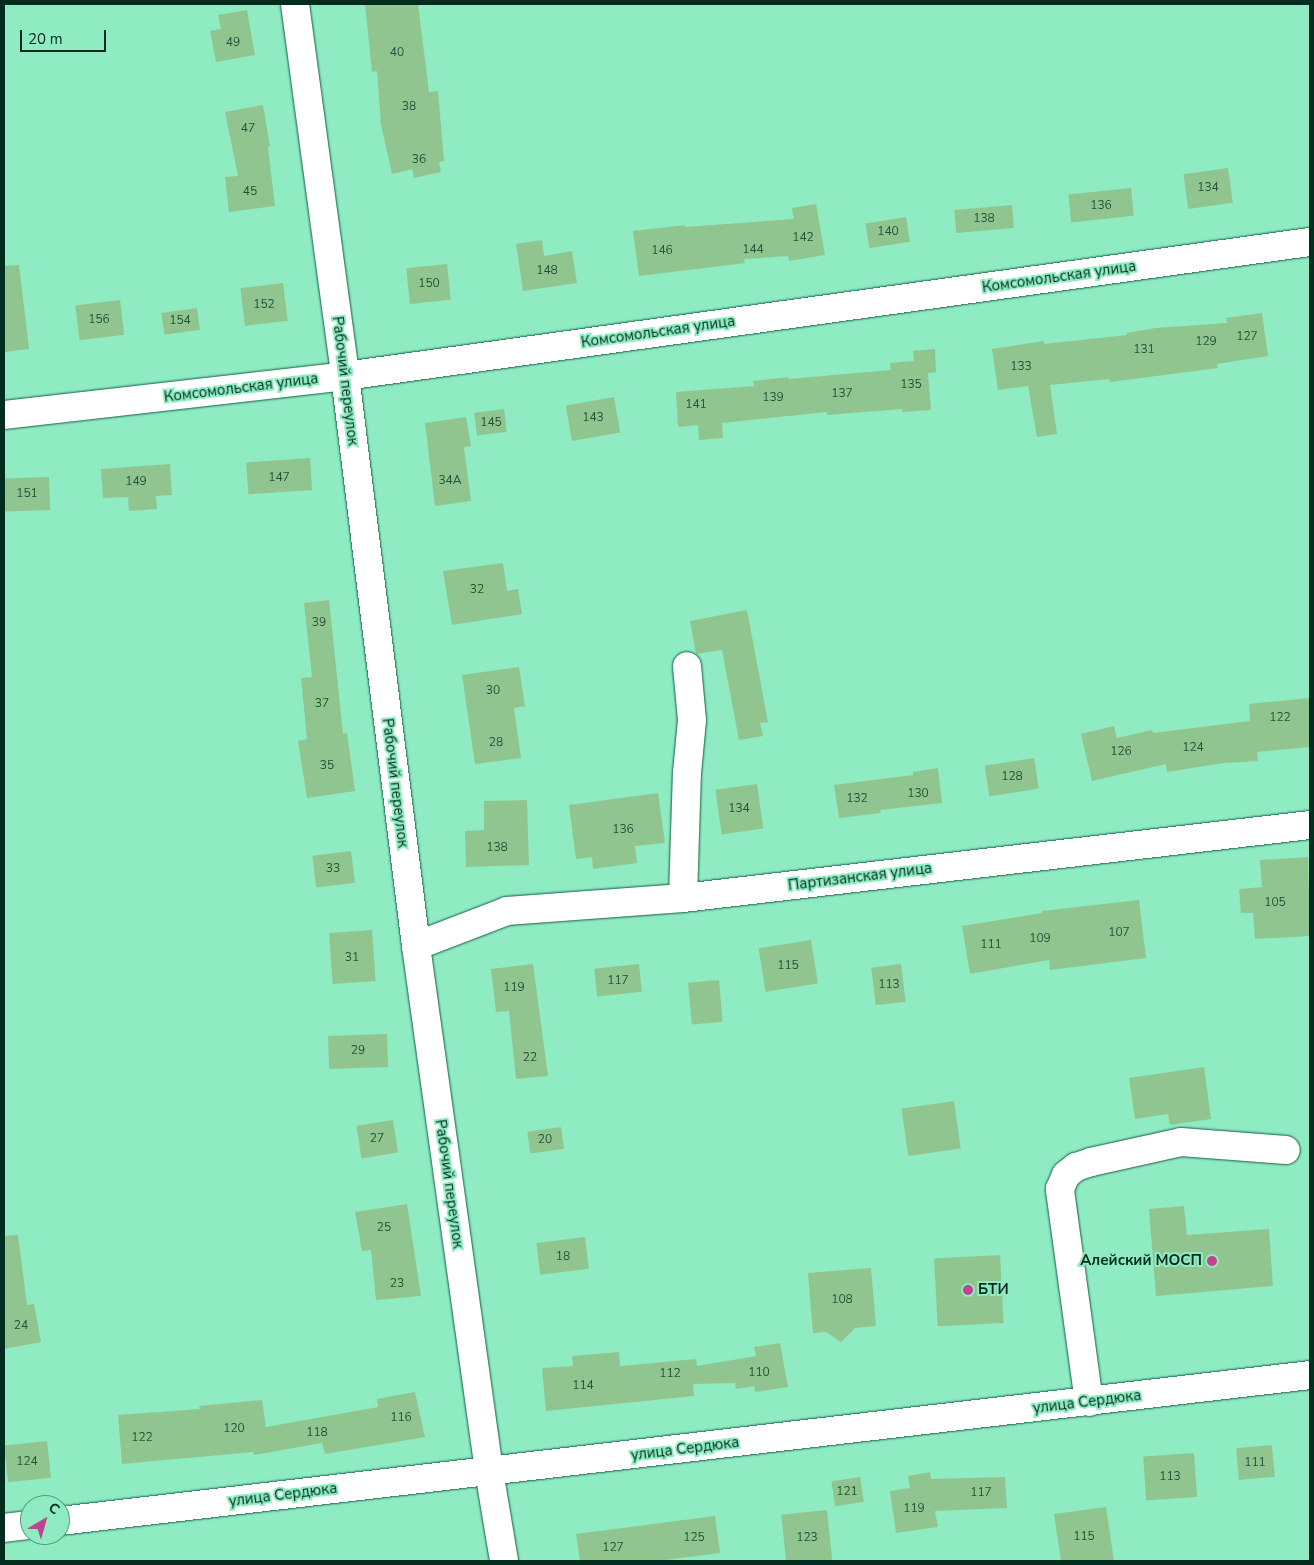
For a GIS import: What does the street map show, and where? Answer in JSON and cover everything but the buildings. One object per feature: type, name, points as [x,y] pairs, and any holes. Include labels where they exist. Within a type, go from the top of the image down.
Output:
[{"type":"street","name":"Рабочий переулок","points":[[295,4],[345,376],[416,946],[489,1471],[504,1561]]},
{"type":"street","name":"Комсомольская улица","points":[[4,415],[345,376],[1310,242]]},
{"type":"street","points":[[683,898],[687,773],[692,720],[687,666]]},
{"type":"street","name":"Партизанская улица","points":[[416,946],[507,911],[683,898],[1310,825]]},
{"type":"street","points":[[1089,1402],[1060,1189],[1066,1175],[1076,1166],[1181,1142],[1286,1150]]},
{"type":"street","name":"улица Сердюка","points":[[70,1520],[1310,1375]]},
{"type":"street","points":[[4,1528],[20,1526]]},
{"type":"place","name":"Алейский МОСП","points":[[1212,1261]]},
{"type":"place","name":"БТИ","points":[[968,1290]]}]
